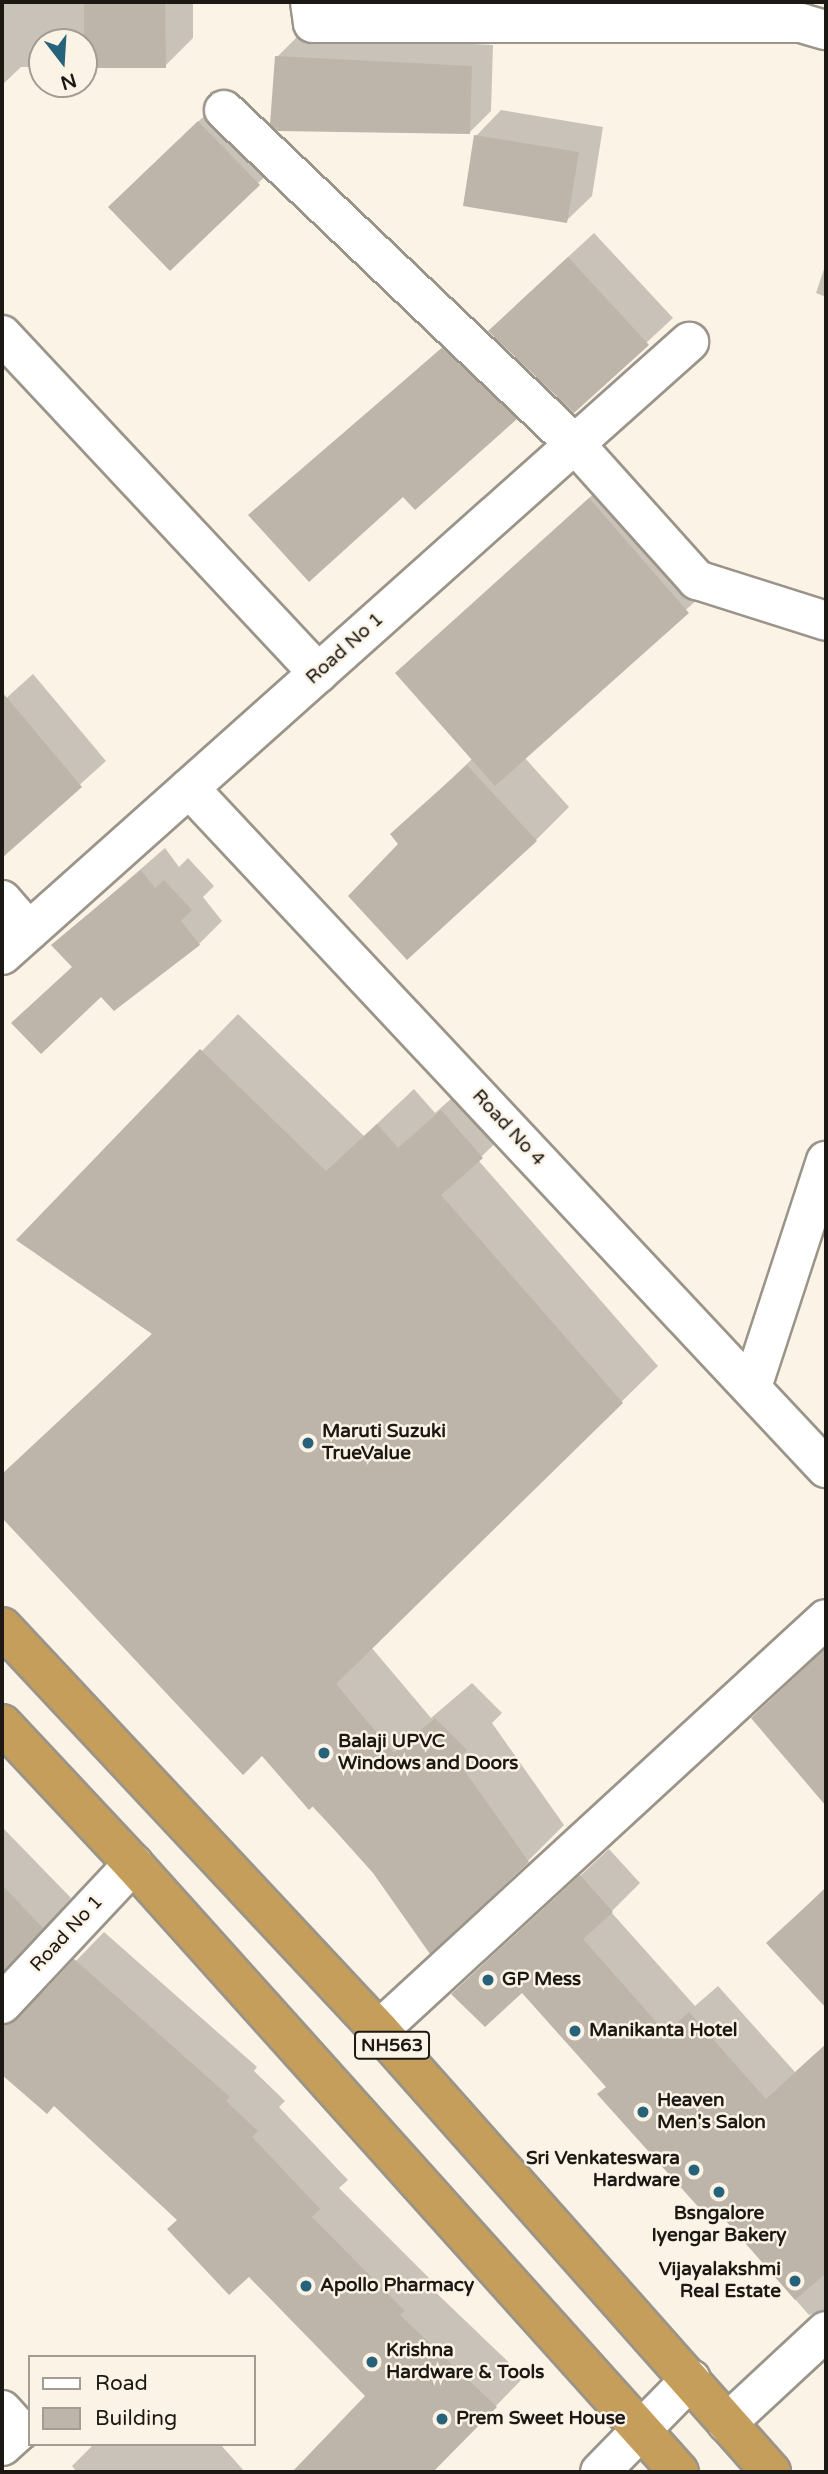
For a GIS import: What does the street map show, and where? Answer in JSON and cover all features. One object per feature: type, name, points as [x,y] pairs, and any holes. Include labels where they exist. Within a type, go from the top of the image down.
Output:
[{"type":"highway","name":"NH563","points":[[2,1627],[379,2030],[771,2472]]},
{"type":"highway","points":[[6,1737],[133,1864],[679,2472]]},
{"type":"street","points":[[310,2],[313,23],[801,23],[826,30]]},
{"type":"street","points":[[224,110],[575,444],[697,580],[826,621]]},
{"type":"street","points":[[2,335],[318,673]]},
{"type":"street","name":"Road No 1","points":[[16,943],[689,342]]},
{"type":"street","name":"Road No 4","points":[[189,788],[826,1468]]},
{"type":"street","points":[[2,900],[16,943]]},
{"type":"street","points":[[752,1387],[826,1161]]},
{"type":"street","points":[[379,2030],[826,1619]]},
{"type":"street","name":"Road No 1","points":[[2,2004],[133,1864]]},
{"type":"street","points":[[727,2423],[826,2331]]},
{"type":"street","points":[[600,2472],[691,2379]]},
{"type":"street","points":[[2,2410],[19,2430],[2,2446]]},
{"type":"building","points":[[84,2],[165,2],[166,68],[98,68],[98,28],[84,28]]},
{"type":"building","points":[[275,56],[472,66],[470,134],[278,131],[270,124]]},
{"type":"building","points":[[198,121],[260,185],[170,271],[108,207]]},
{"type":"building","points":[[474,135],[579,152],[567,223],[463,206]]},
{"type":"building","points":[[568,257],[649,345],[574,413],[488,331]]},
{"type":"building","points":[[442,348],[517,419],[415,510],[403,497],[309,582],[248,515]]},
{"type":"building","points":[[589,498],[689,613],[495,786],[395,673]]},
{"type":"building","points":[[2,692],[82,787],[2,858]]},
{"type":"building","points":[[467,765],[537,841],[407,960],[348,896],[398,844],[390,834]]},
{"type":"building","points":[[141,870],[155,888],[164,880],[192,910],[181,921],[200,945],[114,1011],[101,997],[41,1054],[11,1023],[72,967],[51,945]]},
{"type":"building","name":"Maruti Suzuki TrueValue","points":[[200,1049],[326,1171],[377,1124],[398,1148],[441,1110],[483,1158],[441,1195],[623,1403],[336,1684],[394,1753],[435,1718],[467,1750],[457,1760],[529,1862],[430,1954],[373,1873],[313,1806],[309,1810],[262,1756],[243,1775],[2,1518],[2,1474],[152,1334],[16,1240]]},
{"type":"building","points":[[826,1648],[826,1806],[751,1718]]},
{"type":"building","points":[[580,1875],[613,1912],[583,1939],[666,2033],[689,2012],[766,2099],[826,2044],[826,2273],[795,2300],[719,2213],[710,2220],[597,2094],[606,2087],[522,1993],[485,2027],[451,1994]]},
{"type":"building","points":[[2,1885],[43,1928],[2,1972]]},
{"type":"building","points":[[826,1888],[826,2008],[766,1943]]},
{"type":"building","points":[[74,1959],[230,2097],[226,2101],[258,2131],[252,2137],[320,2209],[312,2217],[405,2311],[400,2315],[497,2407],[433,2472],[292,2472],[365,2396],[249,2277],[229,2295],[167,2229],[177,2220],[54,2106],[47,2114],[2,2075],[2,2025],[18,2019]]},
{"type":"place","name":"Maruti Suzuki TrueValue","points":[[308,1443]]},
{"type":"place","name":"Balaji UPVC Windows and Doors","points":[[324,1753]]},
{"type":"place","name":"GP Mess","points":[[488,1980]]},
{"type":"place","name":"Manikanta Hotel","points":[[575,2031]]},
{"type":"place","name":"Heaven Men's Salon","points":[[643,2112]]},
{"type":"place","name":"Sri Venkateswara Hardware","points":[[694,2170]]},
{"type":"place","name":"Bsngalore Iyengar Bakery","points":[[719,2192]]},
{"type":"place","name":"Vijayalakshmi Real Estate","points":[[795,2281]]},
{"type":"place","name":"Apollo Pharmacy","points":[[306,2286]]},
{"type":"place","name":"Krishna Hardware & Tools","points":[[372,2362]]},
{"type":"place","name":"Prem Sweet House","points":[[442,2419]]}]
